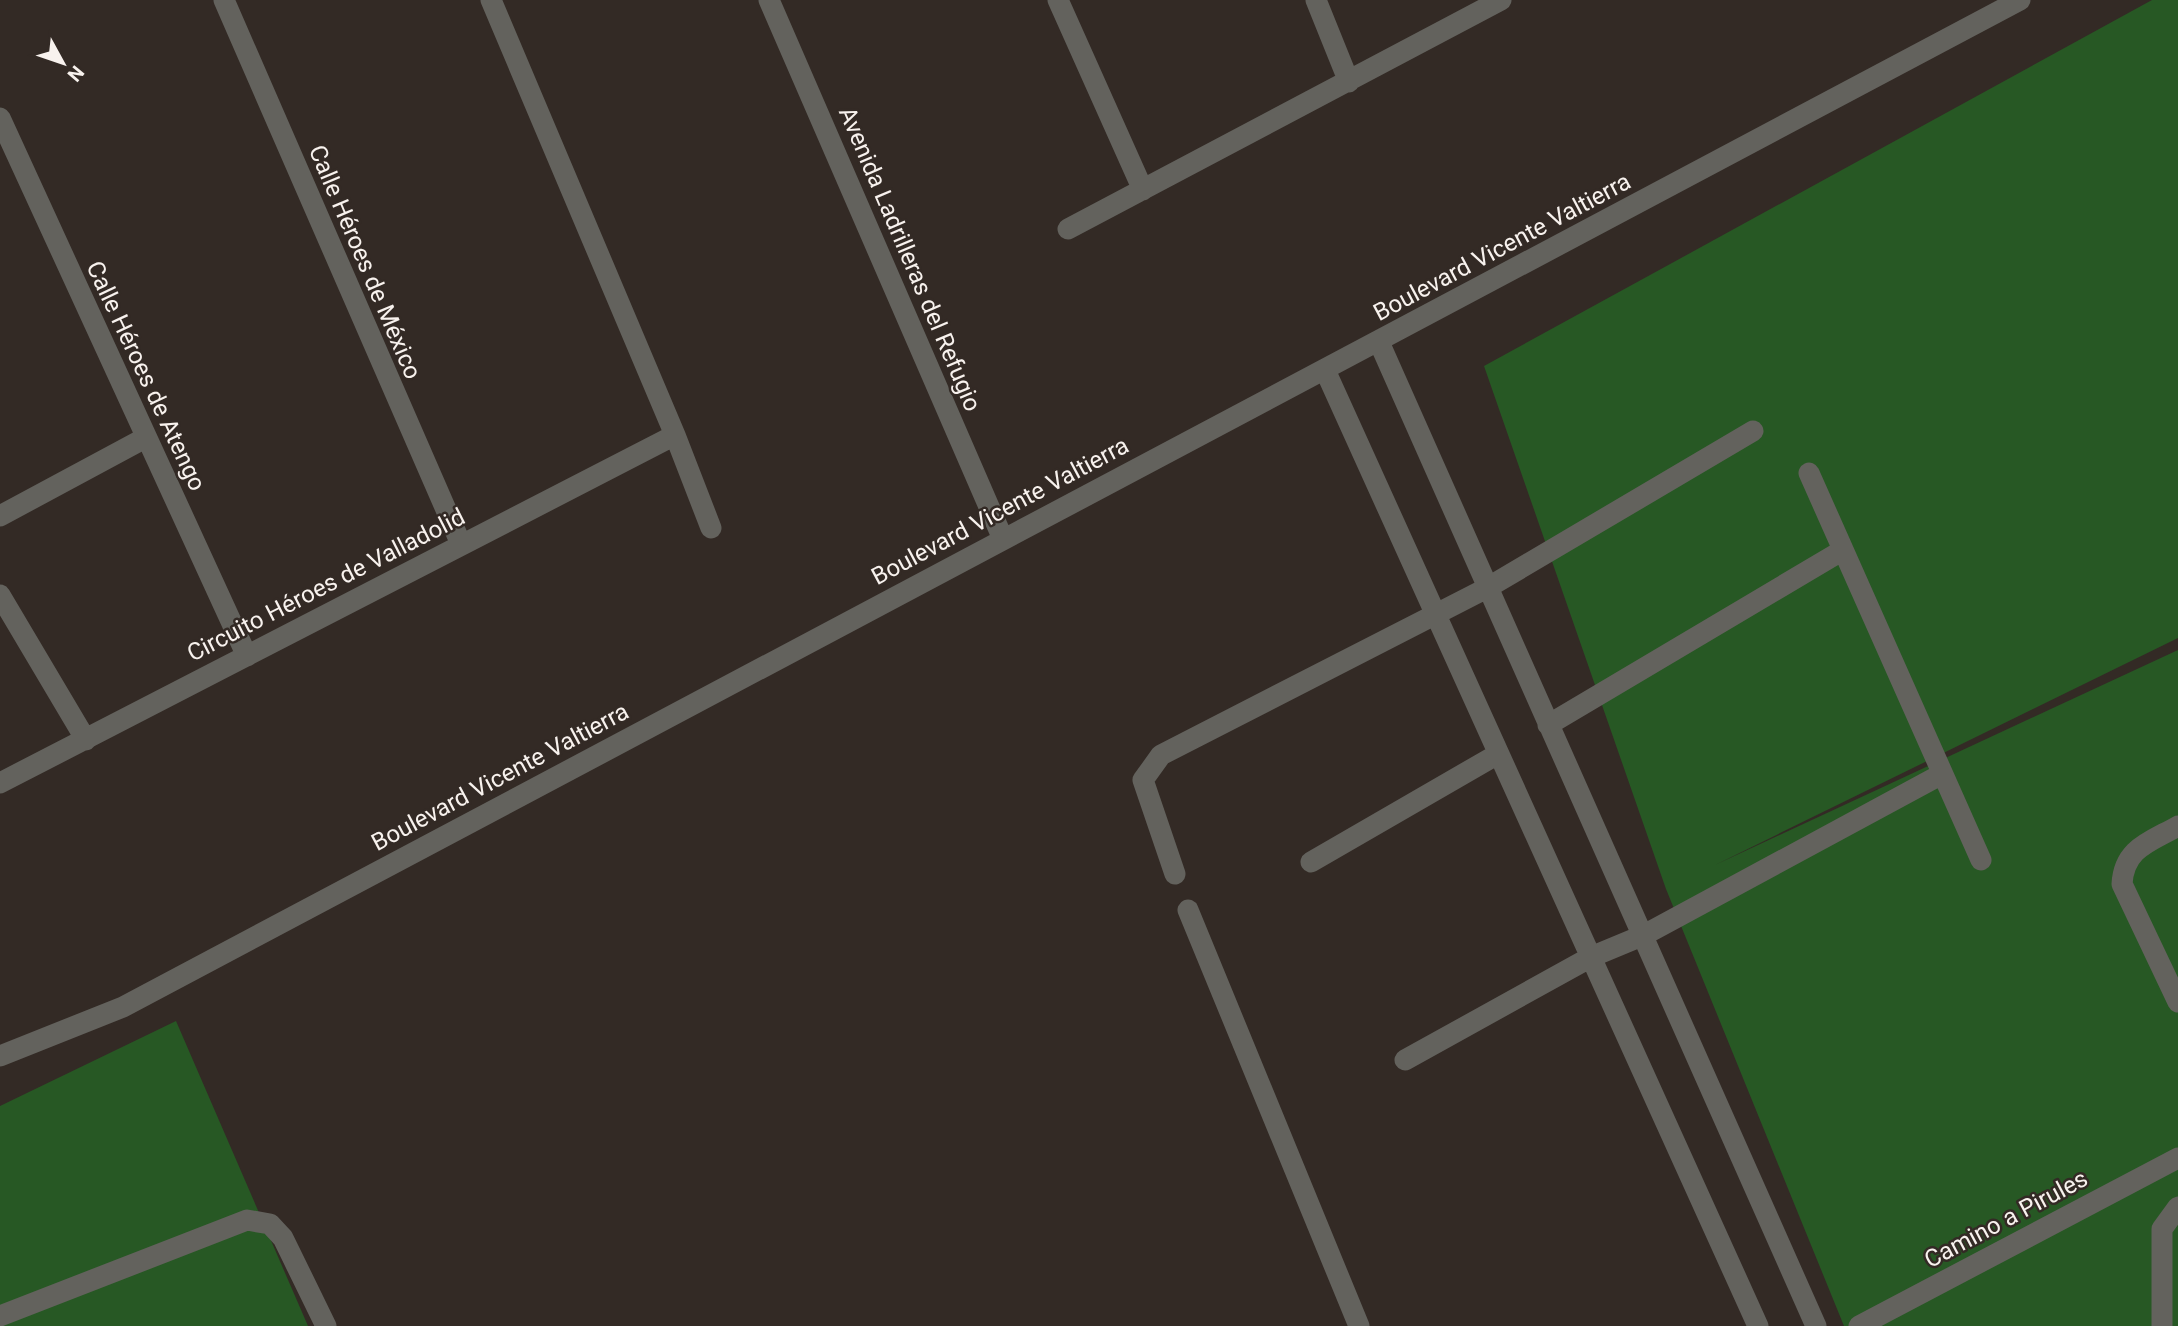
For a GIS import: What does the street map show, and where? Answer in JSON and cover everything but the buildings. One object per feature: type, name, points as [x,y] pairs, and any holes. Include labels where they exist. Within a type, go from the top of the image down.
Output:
[{"type":"street","name":"Calle Héroes de México","points":[[224,0],[461,544]]},
{"type":"street","points":[[491,0],[675,435],[711,528]]},
{"type":"street","name":"Avenida Ladrilleras del Refugio","points":[[769,0],[1003,539]]},
{"type":"street","points":[[1058,0],[1143,190]]},
{"type":"street","points":[[1316,0],[1349,82]]},
{"type":"street","points":[[1068,229],[1501,0]]},
{"type":"street","name":"Boulevard Vicente Valtierra","points":[[0,1056],[124,1007],[2020,0]]},
{"type":"street","name":"Calle Héroes de Atengo","points":[[0,118],[247,656]]},
{"type":"street","points":[[1379,342],[1816,1326]]},
{"type":"street","points":[[1325,370],[1758,1326]]},
{"type":"street","points":[[1175,874],[1143,780],[1161,755],[1487,587],[1753,431]]},
{"type":"street","name":"Circuito Héroes de Valladolid","points":[[0,783],[675,435]]},
{"type":"street","points":[[0,516],[145,438]]},
{"type":"street","points":[[1809,473],[1981,860]]},
{"type":"street","points":[[1548,726],[1843,550]]},
{"type":"street","points":[[0,595],[86,740]]},
{"type":"street","points":[[1311,862],[1498,754]]},
{"type":"street","points":[[1405,1060],[1591,957],[1644,935],[1942,774]]},
{"type":"street","points":[[2178,826],[2139,848],[2123,866],[2122,884],[2178,1003]]},
{"type":"street","points":[[1188,910],[1359,1326]]},
{"type":"street","name":"Camino a Pirules","points":[[1859,1326],[2178,1158]]},
{"type":"street","points":[[2162,1326],[2162,1229],[2178,1207]]},
{"type":"street","points":[[0,1316],[247,1220],[271,1224],[283,1238],[326,1326]]},
{"type":"green space","points":[[2152,0],[2178,0],[2178,638],[1715,865],[2178,650],[2178,1326],[1844,1326],[1666,889],[1484,366]]},
{"type":"green space","points":[[176,1021],[308,1326],[0,1326],[0,1106]]}]
